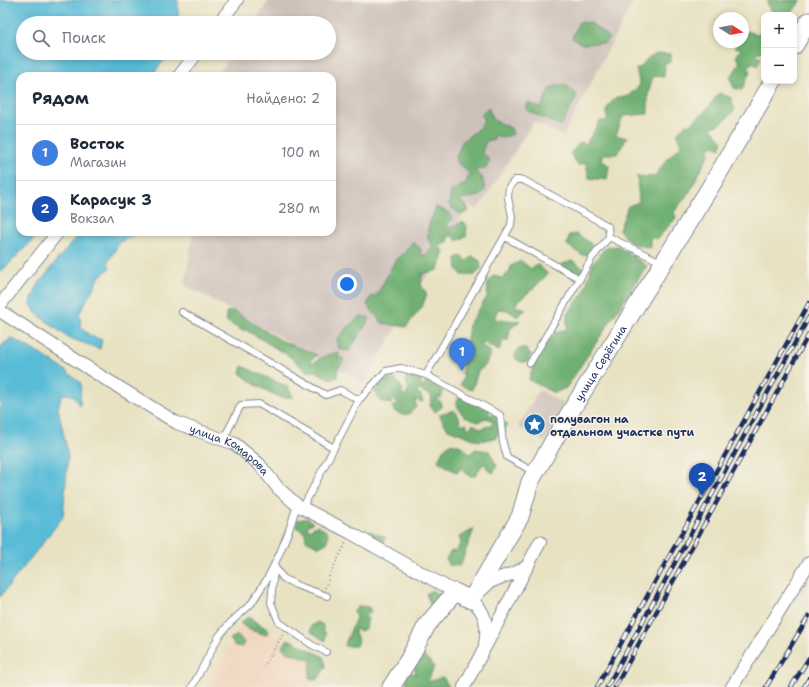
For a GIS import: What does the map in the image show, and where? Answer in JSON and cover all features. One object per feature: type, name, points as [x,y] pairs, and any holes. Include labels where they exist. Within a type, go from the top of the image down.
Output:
[{"type":"street","points":[[224,16],[237,0]]},
{"type":"street","points":[[797,41],[809,21]]},
{"type":"street","points":[[182,72],[191,60]]},
{"type":"street","name":"улица Серёгина","points":[[475,605],[528,501],[530,482],[569,414],[718,174],[771,84]]},
{"type":"street","points":[[0,305],[55,236]]},
{"type":"street","name":"улица Комарова","points":[[0,311],[177,423],[235,444],[259,464],[278,488],[300,506],[455,592]]},
{"type":"street","points":[[464,687],[540,542]]},
{"type":"street","points":[[732,687],[748,657],[809,563]]},
{"type":"street","points":[[475,605],[490,582],[515,573],[528,566]]},
{"type":"street","points":[[391,687],[409,659],[427,625],[455,592],[486,611],[497,611],[507,606]]},
{"type":"street","points":[[475,605],[485,621],[485,647]]},
{"type":"lane","points":[[426,375],[511,226],[512,216],[508,198],[509,187],[515,180],[523,180],[608,226],[609,237],[592,258],[530,363]]},
{"type":"lane","points":[[505,236],[580,279]]},
{"type":"lane","points":[[609,237],[663,263]]},
{"type":"lane","points":[[182,312],[326,394],[340,390],[359,400]]},
{"type":"lane","points":[[192,687],[219,636],[230,623],[251,604],[267,579],[300,506],[334,448],[359,400],[386,371],[401,368],[426,375],[500,415],[503,443],[507,457],[536,473]]},
{"type":"lane","points":[[223,440],[241,405],[259,404],[334,448]]},
{"type":"lane","points":[[274,566],[283,578],[296,585],[325,596]]},
{"type":"lane","points":[[274,566],[271,603],[279,622],[312,645],[326,652]]},
{"type":"path","points":[[325,596],[331,572],[351,533]]},
{"type":"path","points":[[264,668],[287,627]]},
{"type":"shaded area","points":[[269,0],[634,0],[563,136],[534,121],[477,211],[468,205],[364,383],[185,285],[192,236],[336,236],[336,72],[220,72],[228,60],[336,60],[336,16],[259,16]]},
{"type":"shaded area","points":[[539,390],[566,405],[545,442],[518,427]]},
{"type":"shaded area","points":[[244,620],[324,661],[308,687],[207,687]]},
{"type":"green space","points":[[769,0],[801,0],[793,12],[772,12],[767,3]]},
{"type":"green space","points":[[579,22],[591,23],[609,37],[606,43],[582,44],[572,38]]},
{"type":"green space","points":[[749,32],[757,35],[761,32],[761,52],[755,53],[761,58],[757,66],[753,63],[748,67],[750,71],[742,90],[734,88],[730,78],[740,63],[736,57],[741,49],[738,48],[749,48]]},
{"type":"green space","points":[[656,53],[671,54],[671,62],[665,63],[664,77],[653,76],[648,95],[648,114],[623,116],[616,135],[627,138],[617,154],[603,154],[601,159],[609,166],[607,180],[589,178],[586,163],[578,165],[570,153],[581,142],[586,144],[600,121],[607,121],[607,108],[616,97],[627,97],[640,85],[636,69],[641,67],[646,60]]},
{"type":"green space","points":[[564,84],[577,95],[561,126],[526,110],[528,103],[541,108],[550,88]]},
{"type":"green space","points":[[719,93],[731,98],[735,110],[722,123],[711,128],[723,141],[720,149],[712,145],[708,150],[710,152],[689,193],[674,212],[676,218],[657,239],[650,237],[650,248],[631,243],[619,230],[628,206],[639,202],[637,176],[654,177],[669,157],[682,145],[677,133],[686,124],[690,125],[707,109]]},
{"type":"green space","points":[[488,107],[493,120],[511,128],[513,134],[503,138],[495,135],[493,140],[486,141],[482,152],[490,161],[486,168],[475,170],[482,177],[485,190],[480,196],[458,200],[467,206],[469,211],[461,215],[449,205],[451,191],[465,184],[470,174],[455,160],[462,142],[479,128],[484,120],[481,115]]},
{"type":"green space","points":[[436,207],[451,214],[452,219],[447,226],[450,228],[462,222],[467,225],[466,236],[457,241],[452,236],[448,236],[448,242],[440,245],[439,248],[444,251],[438,270],[422,274],[421,285],[427,294],[422,307],[406,327],[382,323],[367,305],[371,297],[377,295],[396,259],[406,251],[412,242],[421,249],[420,255],[426,255],[433,247],[427,235]]},
{"type":"green space","points":[[577,234],[593,245],[592,255],[582,255],[567,245],[569,235]]},
{"type":"green space","points":[[618,246],[647,266],[566,388],[554,393],[529,380],[541,351],[555,333],[567,329],[567,314],[584,292],[593,263],[606,247]]},
{"type":"green space","points":[[461,256],[467,261],[472,256],[480,261],[481,268],[475,275],[462,275],[457,269],[456,258]]},
{"type":"green space","points":[[521,261],[531,269],[537,264],[548,274],[518,301],[515,306],[526,309],[517,317],[508,310],[498,309],[494,319],[520,321],[510,329],[508,341],[502,342],[499,351],[483,342],[482,346],[491,352],[485,366],[478,371],[472,390],[460,385],[464,376],[462,373],[463,366],[456,358],[467,340],[469,324],[487,297],[488,284],[493,276],[502,278],[509,273],[511,266]]},
{"type":"green space","points":[[573,261],[583,268],[581,274],[570,273],[562,264]]},
{"type":"green space","points":[[233,311],[282,341],[317,355],[311,361],[313,363],[333,353],[340,354],[337,358],[343,358],[344,361],[338,368],[337,377],[330,379],[315,371],[306,371],[289,356],[246,330],[241,330],[226,321],[226,312]]},
{"type":"green space","points":[[361,316],[370,318],[349,351],[339,349],[337,339],[353,322]]},
{"type":"green space","points":[[524,348],[531,354],[528,362],[521,362],[516,359],[515,354],[519,349]]},
{"type":"green space","points":[[242,366],[288,387],[293,397],[281,398],[254,384],[240,373]]},
{"type":"green space","points":[[405,370],[419,374],[418,378],[422,379],[421,386],[424,387],[426,381],[432,382],[443,392],[441,398],[437,397],[436,399],[441,402],[442,407],[435,412],[430,406],[432,396],[419,390],[417,392],[421,395],[423,402],[415,400],[416,407],[409,414],[402,415],[395,411],[392,407],[397,402],[392,398],[391,404],[380,401],[374,391],[380,380],[385,379],[397,381],[404,391],[400,392],[407,397],[409,388],[407,385]]},
{"type":"green space","points":[[460,396],[473,404],[490,409],[489,416],[495,413],[507,424],[504,435],[499,430],[496,438],[479,441],[448,429],[439,415],[454,410],[459,417],[460,424],[467,424],[467,430],[473,424],[481,429],[493,424],[493,421],[486,418],[478,422],[464,416],[456,402]]},
{"type":"green space","points":[[451,443],[461,446],[470,454],[475,449],[489,451],[497,466],[493,473],[487,469],[486,464],[482,465],[475,476],[469,476],[462,468],[457,473],[438,461],[443,450]]},
{"type":"green space","points":[[308,518],[313,523],[307,526],[309,530],[318,525],[328,533],[327,543],[319,547],[306,540],[305,533],[296,527],[297,520]]},
{"type":"green space","points":[[474,529],[460,566],[448,565],[446,559],[451,551],[455,552],[461,543],[459,537]]},
{"type":"green space","points":[[369,531],[385,537],[384,544],[372,548],[366,542]]},
{"type":"green space","points":[[432,590],[439,594],[442,603],[431,606],[426,594]]},
{"type":"green space","points":[[359,606],[369,607],[371,612],[363,617],[368,618],[366,628],[361,631],[356,629],[355,633],[359,642],[356,646],[344,646],[356,618],[354,611]]},
{"type":"green space","points":[[248,617],[269,630],[266,635],[250,630],[240,623]]},
{"type":"green space","points":[[318,622],[323,625],[323,632],[326,633],[325,641],[310,631],[312,625]]},
{"type":"green space","points":[[238,635],[244,642],[242,647],[235,646],[230,639]]},
{"type":"green space","points":[[288,639],[324,657],[326,667],[317,680],[309,678],[311,660],[287,652],[282,647]]},
{"type":"green space","points":[[424,656],[434,666],[428,682],[443,677],[449,687],[407,687],[406,676],[409,672],[416,674],[414,665]]},
{"type":"water","points":[[0,0],[178,0],[178,16],[16,16],[16,60],[164,60],[155,72],[16,72],[16,236],[37,236],[0,273]]},
{"type":"water","points":[[78,236],[132,236],[120,242],[108,262],[110,268],[100,276],[79,314],[82,329],[91,336],[102,340],[100,349],[67,337],[36,313],[30,302],[38,285]]},
{"type":"water","points":[[11,338],[48,359],[81,383],[80,406],[73,395],[62,394],[58,408],[68,455],[63,517],[0,597],[0,347]]},
{"type":"railway","points":[[597,687],[809,303]]},
{"type":"railway","points":[[607,687],[809,317]]},
{"type":"railway","points":[[615,687],[809,334]]},
{"type":"railway","points":[[766,687],[809,616]]},
{"type":"railway","points":[[791,687],[809,658]]},
{"type":"railway","points":[[804,687],[809,678]]},
{"type":"place","name":"Восток","points":[[462,371]]},
{"type":"place","name":"полувагон на отдельном участке пути","points":[[535,425]]},
{"type":"place","name":"Карасук 3","points":[[702,496]]}]
